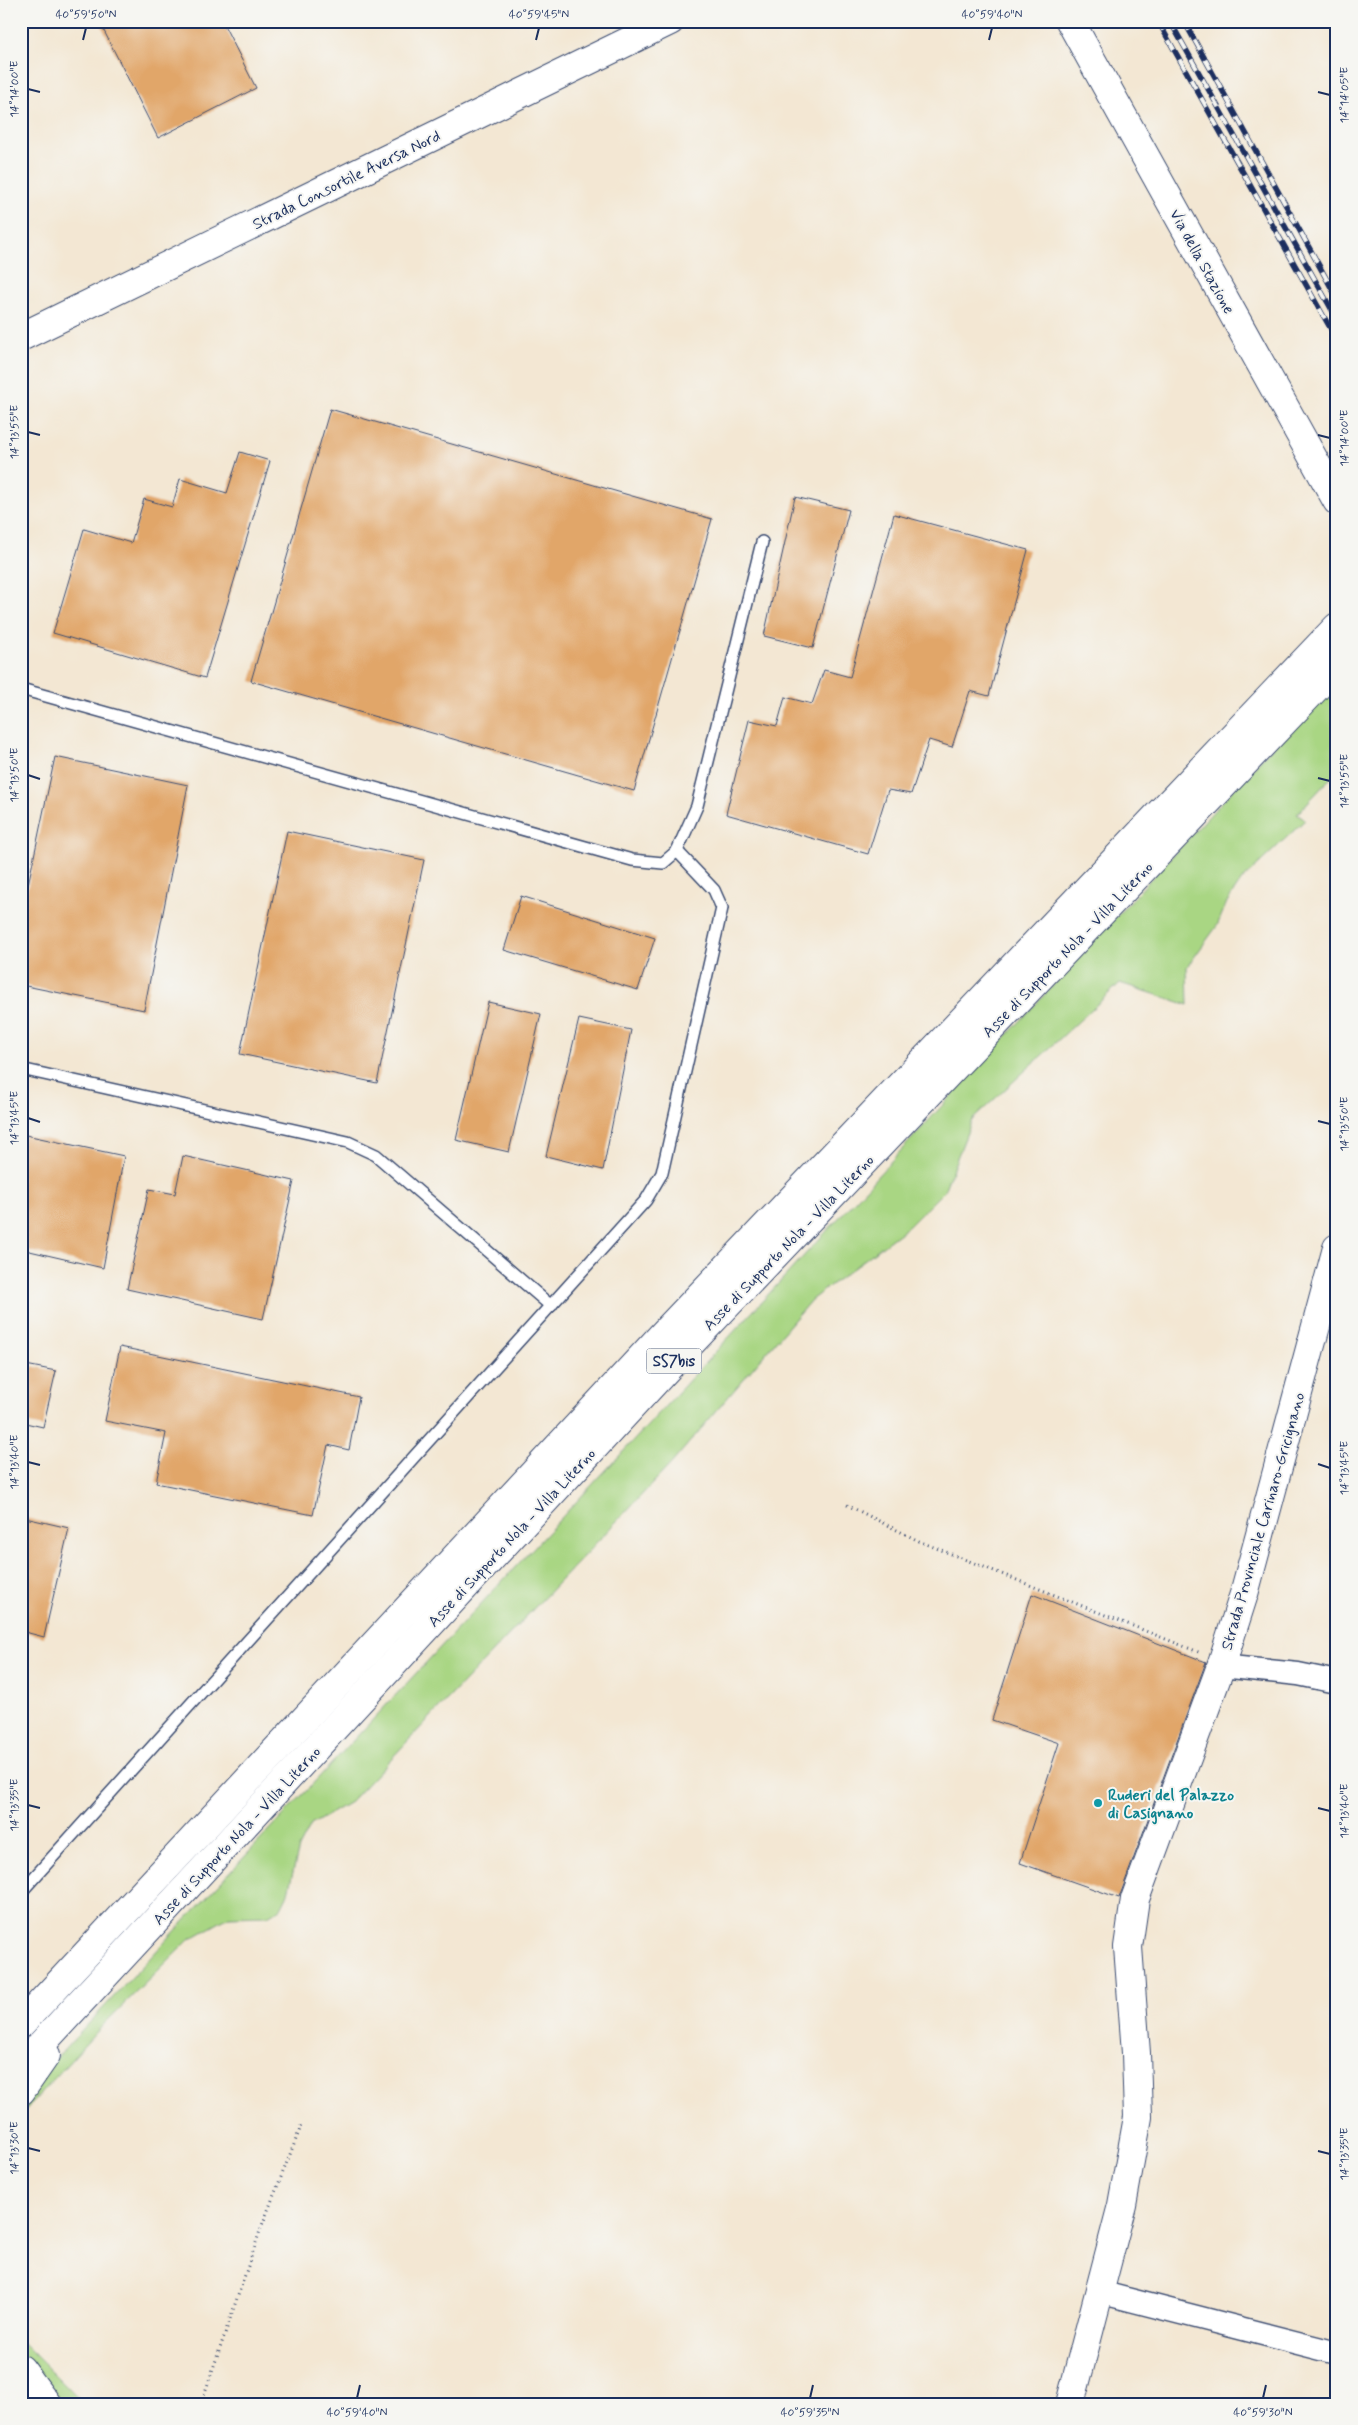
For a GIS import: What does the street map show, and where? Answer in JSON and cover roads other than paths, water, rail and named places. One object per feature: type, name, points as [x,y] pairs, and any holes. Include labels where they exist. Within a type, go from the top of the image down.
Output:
[{"type":"main road","name":"Strada Consortile Aversa Nord","points":[[21,338],[670,21]]},
{"type":"main road","name":"Via della Stazione","points":[[1070,21],[1337,501]]},
{"type":"main road","name":"Asse di Supporto Nola - Villa Literno","points":[[21,2024],[664,1333],[1337,627]]},
{"type":"main road","name":"Asse di Supporto Nola - Villa Literno","points":[[21,2066],[689,1345],[1337,666]]},
{"type":"main road","name":"Strada Provinciale Carinaro-Gricignano","points":[[1070,2404],[1122,2205],[1138,2117],[1136,2053],[1128,1947],[1135,1899],[1221,1666],[1244,1594],[1337,1248]]},
{"type":"main road","points":[[21,2091],[82,2000]]},
{"type":"main road","points":[[21,2369],[47,2404]]},
{"type":"street","points":[[1221,1666],[1298,1674],[1337,1682]]},
{"type":"street","points":[[1099,2292],[1337,2353]]},
{"type":"lane","points":[[21,689],[632,860],[663,863],[677,851],[696,806],[762,542]]},
{"type":"lane","points":[[21,1892],[646,1200],[662,1173],[722,908],[714,890],[677,851]]},
{"type":"lane","points":[[21,1069],[348,1142],[376,1155],[551,1306]]},
{"type":"railway","points":[[1158,21],[1337,340]]},
{"type":"railway","points":[[1170,21],[1337,319]]},
{"type":"railway","points":[[1184,21],[1337,298]]},
{"type":"place","name":"Ruderi del Palazzo di Casignano","points":[[1098,1803]]}]
